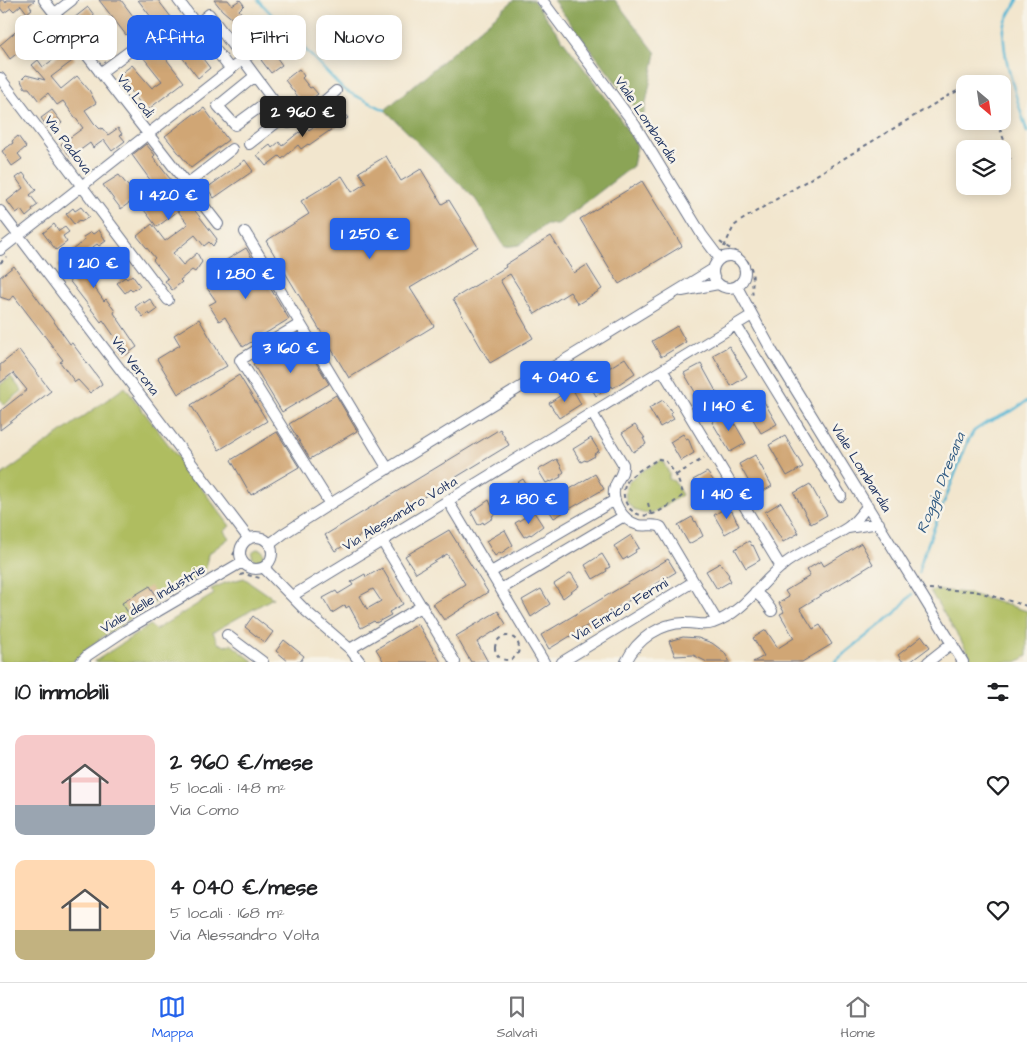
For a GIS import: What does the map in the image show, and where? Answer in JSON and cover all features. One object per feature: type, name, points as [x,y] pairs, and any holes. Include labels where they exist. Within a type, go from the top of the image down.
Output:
[{"type":"street","name":"Via Lodi","points":[[44,0],[218,224]]},
{"type":"street","points":[[54,14],[72,0]]},
{"type":"street","points":[[178,0],[189,15]]},
{"type":"street","name":"Viale Lombardia","points":[[542,0],[635,125],[702,235],[720,259]]},
{"type":"street","points":[[222,32],[232,45]]},
{"type":"street","points":[[100,73],[127,52]]},
{"type":"street","points":[[222,58],[230,69]]},
{"type":"street","points":[[0,250],[243,60],[289,122],[314,110],[336,91]]},
{"type":"street","points":[[255,76],[218,106],[235,125],[272,98]]},
{"type":"street","name":"Via Padova","points":[[0,78],[168,300]]},
{"type":"street","points":[[249,144],[285,116]]},
{"type":"street","points":[[187,184],[232,149]]},
{"type":"street","name":"Via Verona","points":[[0,211],[249,539]]},
{"type":"street","points":[[245,232],[388,469]]},
{"type":"street","points":[[270,544],[330,504],[713,269],[720,259],[735,257],[743,264],[746,274],[737,287],[727,289],[714,280],[713,269]]},
{"type":"street","points":[[670,296],[689,289],[718,284]]},
{"type":"street","name":"Viale Lombardia","points":[[737,287],[772,351],[963,662]]},
{"type":"street","name":"Via Alessandro Volta","points":[[292,596],[752,315]]},
{"type":"street","points":[[300,324],[240,360],[330,504]]},
{"type":"street","points":[[736,325],[841,496]]},
{"type":"street","points":[[663,370],[781,567]]},
{"type":"street","points":[[592,413],[624,464],[623,473],[615,487],[615,500],[624,516],[638,525],[658,525],[662,527],[693,582],[718,621]]},
{"type":"street","points":[[491,572],[615,500]]},
{"type":"street","points":[[448,501],[544,662]]},
{"type":"street","points":[[626,662],[632,650],[658,629],[674,624],[707,624],[718,621],[740,608],[781,567],[847,528],[868,506]]},
{"type":"street","points":[[501,589],[624,516]]},
{"type":"street","points":[[847,528],[878,523]]},
{"type":"street","points":[[258,537],[267,540],[270,544],[273,554],[272,560],[264,568],[254,570],[242,562],[240,551],[249,539],[258,537]]},
{"type":"street","points":[[382,541],[455,662]]},
{"type":"street","name":"Viale delle Industrie","points":[[80,662],[124,631],[242,562]]},
{"type":"street","points":[[264,568],[307,612],[350,649],[360,662]]},
{"type":"street","name":"Via Enrico Fermi","points":[[562,662],[693,582]]},
{"type":"street","points":[[755,592],[772,611]]},
{"type":"street","points":[[350,649],[422,606]]},
{"type":"street","points":[[227,635],[263,662]]},
{"type":"street","points":[[928,662],[952,643]]},
{"type":"path","points":[[720,259],[726,240],[734,226],[742,220],[956,92]]},
{"type":"path","points":[[676,475],[712,454]]},
{"type":"path","points":[[658,459],[665,460],[676,475],[684,493],[651,515],[643,516],[628,508],[623,492],[625,484],[630,477],[658,459]]},
{"type":"path","points":[[648,503],[651,515]]},
{"type":"path","points":[[919,589],[941,588],[975,591],[1027,606]]},
{"type":"path","points":[[505,637],[511,637],[519,646],[515,657],[510,660],[503,660],[496,651],[496,645],[499,640],[505,637]]},
{"type":"green space","points":[[514,0],[533,0],[612,106],[637,146],[633,166],[558,224],[546,224],[519,245],[505,247],[476,200],[385,110]]},
{"type":"green space","points":[[553,0],[615,0],[656,53],[643,118]]},
{"type":"green space","points":[[11,377],[22,391],[4,405],[0,399],[0,385]]},
{"type":"green space","points":[[125,387],[230,526],[224,531],[229,538],[208,554],[205,573],[119,625],[72,662],[0,662],[0,476]]},
{"type":"green space","points":[[662,460],[669,473],[669,479],[674,481],[682,495],[653,513],[646,514],[640,512],[634,509],[627,500],[625,495],[626,488],[636,475]]},
{"type":"green space","points":[[256,549],[260,549],[264,555],[260,561],[256,561],[252,557],[252,553]]},
{"type":"green space","points":[[244,578],[273,598],[213,632],[218,643],[225,646],[231,644],[254,662],[94,662],[150,625],[155,630],[214,594],[211,589]]},
{"type":"green space","points":[[930,591],[968,593],[1027,611],[1027,656],[1017,662],[974,662]]},
{"type":"building","points":[[0,0],[4,0],[6,3],[6,0],[35,0],[29,5],[32,9],[27,13],[21,5],[14,11],[11,8],[4,13],[0,8]]},
{"type":"building","points":[[99,0],[121,0],[132,15],[127,15],[126,35],[117,23],[117,15],[111,15]]},
{"type":"building","points":[[138,0],[158,0],[169,15],[150,15]]},
{"type":"building","points":[[214,0],[228,0],[232,5],[240,0],[244,5],[239,10],[243,15],[232,15],[232,18]]},
{"type":"building","points":[[88,7],[94,15],[78,15]]},
{"type":"building","points":[[15,32],[15,55],[10,59],[0,45]]},
{"type":"building","points":[[38,60],[43,67],[53,60],[74,60],[51,77],[61,89],[77,76],[89,90],[96,103],[85,110],[94,123],[108,135],[118,128],[122,134],[120,135],[125,141],[112,151],[104,140],[93,148],[90,143],[71,157],[61,144],[83,128],[63,101],[57,105],[48,93],[39,101],[29,88],[25,88],[21,80],[26,75],[45,80],[32,65]]},
{"type":"building","points":[[145,60],[167,60],[184,82],[146,111],[119,75],[132,65],[152,88],[162,81]]},
{"type":"building","points":[[184,60],[204,60],[210,68],[198,78]]},
{"type":"building","points":[[261,60],[278,60],[282,65],[271,73]]},
{"type":"building","points":[[299,69],[304,76],[302,78],[318,94],[304,105],[285,80]]},
{"type":"building","points":[[339,107],[348,118],[309,145],[301,149],[298,145],[282,159],[279,156],[266,166],[257,155],[270,145],[272,148],[279,142],[282,146],[299,132],[307,128],[309,130]]},
{"type":"building","points":[[204,108],[228,140],[191,168],[165,136]]},
{"type":"building","points":[[52,110],[62,123],[51,132],[41,118]]},
{"type":"building","points":[[18,136],[26,147],[18,154],[22,159],[12,166],[2,151],[13,143],[12,141]]},
{"type":"building","points":[[146,144],[155,155],[153,157],[217,239],[213,246],[209,242],[204,246],[195,235],[173,253],[183,265],[197,253],[202,262],[195,272],[192,270],[172,290],[165,281],[168,279],[153,260],[155,258],[137,236],[152,224],[165,241],[188,224],[178,211],[157,227],[138,202],[156,188],[132,155]]},
{"type":"building","points":[[386,156],[401,181],[421,169],[442,204],[449,200],[478,247],[410,288],[434,326],[349,378],[266,241],[309,214],[301,201],[342,176],[352,192],[366,183],[359,172]]},
{"type":"building","points":[[245,160],[253,171],[214,198],[207,188]]},
{"type":"building","points":[[23,173],[36,190],[30,195],[38,205],[26,217],[21,210],[16,213],[7,201],[23,188],[16,178]]},
{"type":"building","points":[[119,175],[137,197],[121,209],[103,185]]},
{"type":"building","points":[[642,181],[682,246],[619,284],[580,219]]},
{"type":"building","points":[[81,207],[89,217],[81,222],[79,220],[74,224],[66,214],[73,208],[75,211]]},
{"type":"building","points":[[54,224],[59,231],[65,227],[69,232],[63,236],[67,242],[56,250],[43,233]]},
{"type":"building","points":[[99,230],[106,241],[99,246],[97,244],[85,253],[94,266],[85,274],[104,301],[106,299],[115,311],[114,313],[137,347],[126,355],[103,320],[101,322],[58,266],[75,253],[72,250],[85,240],[83,237]]},
{"type":"building","points":[[551,236],[574,273],[587,265],[602,289],[578,304],[570,292],[535,314],[510,274],[500,280],[533,338],[490,363],[453,299],[506,267],[505,265]]},
{"type":"building","points":[[246,248],[289,319],[243,347],[225,317],[219,321],[209,305],[216,301],[207,288],[231,274],[223,262]]},
{"type":"building","points":[[116,254],[124,264],[108,272],[101,261],[108,256],[110,258]]},
{"type":"building","points":[[14,266],[70,344],[72,343],[100,380],[102,384],[90,393],[78,380],[75,382],[60,362],[63,360],[14,296],[9,300],[0,297],[0,277]]},
{"type":"building","points":[[132,275],[140,286],[132,291],[130,289],[125,293],[117,283],[125,277],[127,279]]},
{"type":"building","points":[[150,299],[157,310],[143,317],[135,307],[143,301],[144,303]]},
{"type":"building","points":[[199,319],[227,366],[178,394],[157,359],[180,345],[174,335]]},
{"type":"building","points":[[677,326],[686,342],[661,357],[652,341]]},
{"type":"building","points":[[300,336],[329,384],[282,412],[253,364]]},
{"type":"building","points":[[729,346],[747,376],[731,386],[713,355]]},
{"type":"building","points":[[19,350],[51,391],[0,430],[0,411],[27,390],[13,373],[0,383],[0,365]]},
{"type":"building","points":[[625,358],[635,373],[613,388],[612,386],[596,396],[587,380]]},
{"type":"building","points":[[701,364],[718,395],[702,404],[684,373]]},
{"type":"building","points":[[239,375],[267,421],[219,450],[191,405]]},
{"type":"building","points":[[572,388],[581,404],[559,418],[549,403]]},
{"type":"building","points":[[759,393],[777,424],[761,433],[743,402]]},
{"type":"building","points":[[336,395],[357,431],[310,459],[289,424]]},
{"type":"building","points":[[663,400],[672,412],[670,413],[674,419],[660,427],[649,408]]},
{"type":"building","points":[[728,412],[746,443],[730,452],[712,422]]},
{"type":"building","points":[[635,425],[645,438],[643,438],[646,444],[633,452],[622,433]]},
{"type":"building","points":[[500,429],[509,445],[335,551],[325,535]]},
{"type":"building","points":[[277,432],[299,467],[251,495],[231,460]]},
{"type":"building","points":[[683,434],[686,439],[688,438],[694,453],[681,461],[670,442]]},
{"type":"building","points":[[785,436],[803,467],[787,476],[769,445]]},
{"type":"building","points":[[591,438],[599,451],[594,454],[595,456],[581,462],[573,449]]},
{"type":"building","points":[[755,455],[772,486],[756,495],[739,464]]},
{"type":"building","points":[[557,459],[564,472],[560,475],[561,477],[546,483],[538,470]]},
{"type":"building","points":[[707,472],[718,490],[704,498],[693,480]]},
{"type":"building","points":[[595,474],[604,489],[554,518],[545,504]]},
{"type":"building","points":[[523,479],[531,492],[518,503],[517,501],[512,503],[504,491]]},
{"type":"building","points":[[810,484],[827,515],[811,524],[794,493]]},
{"type":"building","points":[[489,500],[495,514],[492,516],[493,518],[484,524],[483,522],[478,525],[471,512]]},
{"type":"building","points":[[781,502],[799,533],[783,542],[765,512]]},
{"type":"building","points":[[727,507],[730,512],[732,511],[739,526],[725,534],[714,515]]},
{"type":"building","points":[[534,512],[543,526],[531,535],[524,537],[515,523]]},
{"type":"building","points":[[692,517],[703,536],[689,544],[678,525]]},
{"type":"building","points":[[449,530],[488,592],[444,620],[433,604],[465,584],[447,554],[416,573],[405,556]]},
{"type":"building","points":[[505,530],[513,545],[495,556],[486,541]]},
{"type":"building","points":[[631,535],[639,548],[623,560],[614,546]]},
{"type":"building","points":[[749,541],[760,560],[746,568],[735,549]]},
{"type":"building","points":[[861,543],[873,564],[800,608],[813,629],[820,625],[832,644],[802,662],[753,662],[764,656],[753,638],[766,630],[778,648],[794,638],[780,614],[784,612],[779,603],[789,597],[785,591],[810,576],[806,570],[821,561],[824,566]]},
{"type":"building","points":[[602,554],[610,567],[606,569],[607,571],[593,579],[585,565]]},
{"type":"building","points":[[668,559],[676,572],[549,649],[541,635]]},
{"type":"building","points":[[720,563],[731,581],[717,589],[706,571]]},
{"type":"building","points":[[382,568],[403,604],[389,612],[391,615],[361,628],[349,606],[346,608],[345,605],[332,613],[323,598],[336,591],[338,594],[353,585],[351,582],[365,574],[366,577]],"holes":[[[373,589],[381,601],[367,609],[360,596]]]},
{"type":"building","points":[[571,573],[579,586],[563,598],[554,584]]},
{"type":"building","points":[[150,586],[158,598],[130,616],[122,603]]},
{"type":"building","points":[[541,589],[550,604],[531,617],[522,600]]},
{"type":"building","points":[[498,611],[506,624],[477,642],[488,662],[471,662],[456,636]]},
{"type":"building","points":[[253,616],[273,632],[265,643],[245,627]]},
{"type":"building","points":[[418,624],[441,662],[384,662],[376,649]]},
{"type":"building","points":[[922,636],[930,647],[910,662],[903,662],[898,655]]},
{"type":"building","points":[[683,637],[698,638],[712,643],[724,652],[730,662],[707,662],[693,655],[675,656],[669,641]]},
{"type":"building","points":[[284,640],[304,656],[300,662],[289,662],[276,651]]},
{"type":"waterway","points":[[258,0],[343,89],[385,110]]},
{"type":"waterway","name":"Roggia Dresana","points":[[1018,0],[1005,24],[1004,47],[1027,132]]},
{"type":"waterway","name":"Roggia Dresana","points":[[919,573],[932,533],[968,441],[974,431],[1027,401]]},
{"type":"waterway","name":"Roggia Dresana","points":[[834,662],[895,613],[912,594]]}]
